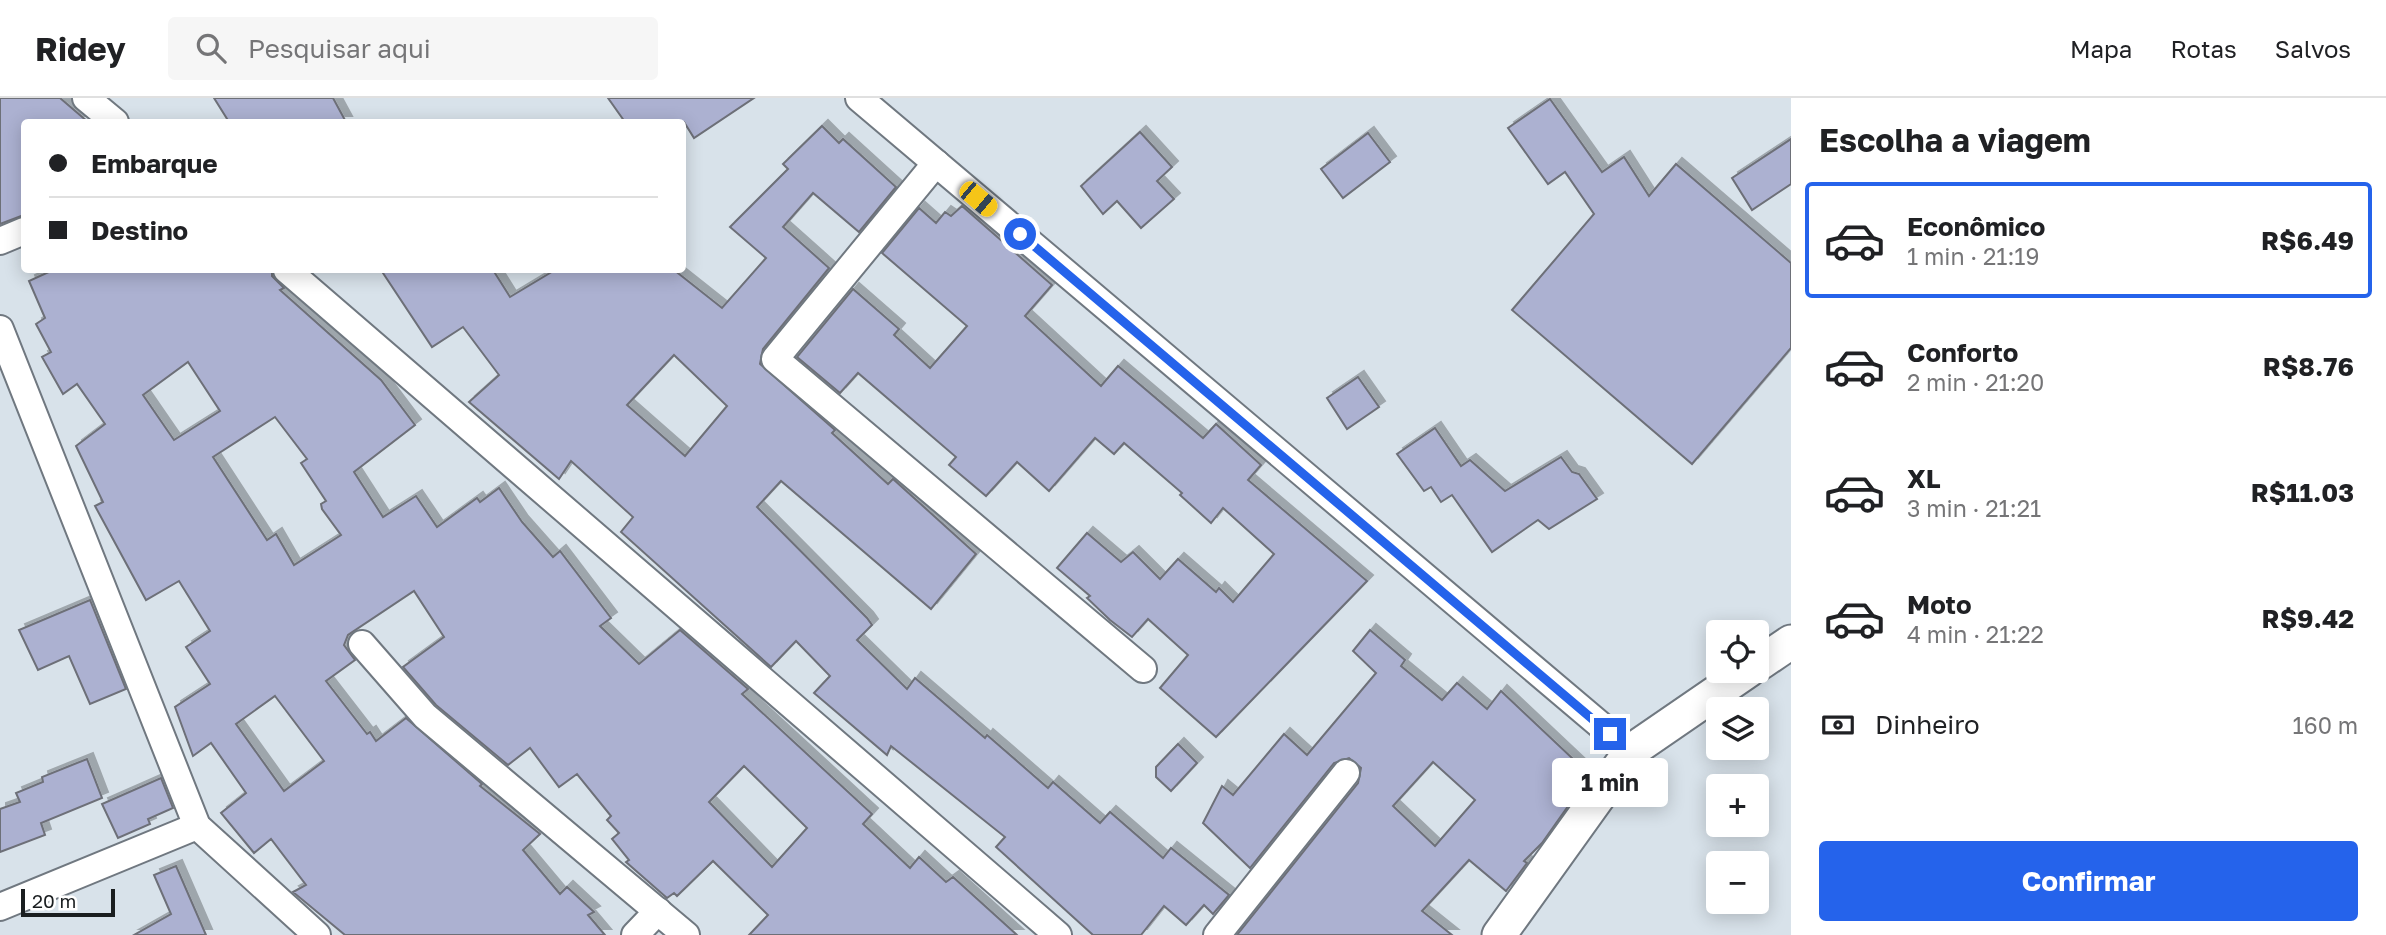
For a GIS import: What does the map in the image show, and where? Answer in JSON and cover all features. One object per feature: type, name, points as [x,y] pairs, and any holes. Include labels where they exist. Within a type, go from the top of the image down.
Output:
[{"type":"street","points":[[86,98],[111,119]]},
{"type":"street","points":[[859,98],[1631,751]]},
{"type":"street","points":[[936,163],[775,359],[1143,669]]},
{"type":"street","points":[[0,241],[21,232]]},
{"type":"street","points":[[290,273],[1058,935]]},
{"type":"street","points":[[0,329],[197,826],[317,935]]},
{"type":"street","points":[[1769,657],[1791,642]]},
{"type":"street","points":[[362,644],[425,716],[686,935]]},
{"type":"street","points":[[1499,935],[1631,751],[1730,683]]},
{"type":"street","points":[[1217,935],[1346,773]]},
{"type":"street","points":[[0,907],[197,826]]},
{"type":"street","points":[[635,935],[658,911]]},
{"type":"building","points":[[0,98],[60,98],[84,119],[21,119],[21,216],[0,224]]},
{"type":"building","points":[[214,98],[333,98],[344,119],[227,119]]},
{"type":"building","points":[[608,98],[754,98],[694,138],[686,125],[686,119],[623,119]]},
{"type":"building","points":[[1550,99],[1602,172],[1624,157],[1649,196],[1676,164],[1791,263],[1791,348],[1692,464],[1512,310],[1594,214],[1565,172],[1548,184],[1508,128]]},
{"type":"building","points":[[822,126],[839,143],[843,139],[896,187],[859,232],[813,193],[783,227],[829,268],[763,349],[760,364],[835,430],[832,433],[888,484],[893,479],[976,554],[931,609],[781,481],[757,507],[867,618],[872,625],[857,640],[907,689],[915,678],[1048,788],[1053,782],[1100,823],[1110,812],[1163,858],[1171,848],[1229,895],[1213,914],[1204,905],[1186,925],[1164,906],[1141,935],[1093,935],[996,847],[1005,837],[891,746],[887,755],[814,693],[830,676],[796,641],[771,667],[621,532],[633,517],[571,461],[559,479],[469,402],[499,375],[463,327],[432,347],[383,273],[495,273],[510,297],[550,273],[678,273],[722,308],[766,258],[730,227],[788,169],[783,164]],"holes":[[[674,355],[727,406],[685,456],[627,405]]]},
{"type":"building","points":[[1140,132],[1172,167],[1157,181],[1174,199],[1141,228],[1117,201],[1103,214],[1081,186]]},
{"type":"building","points":[[1368,133],[1390,162],[1343,198],[1321,169]]},
{"type":"building","points":[[1791,139],[1791,184],[1752,210],[1732,178]]},
{"type":"building","points":[[962,206],[1052,285],[1025,316],[1101,386],[1118,366],[1203,438],[1216,424],[1261,465],[1248,480],[1367,581],[1216,737],[1160,688],[1188,655],[1148,619],[1132,637],[1110,620],[1087,598],[1090,596],[1057,568],[1087,533],[1121,562],[1133,552],[1160,579],[1178,559],[1216,592],[1219,588],[1233,602],[1274,554],[1223,508],[1211,523],[1180,495],[1182,493],[1124,443],[1114,454],[1095,438],[1049,491],[1017,462],[986,496],[949,465],[956,457],[858,373],[840,393],[797,357],[853,289],[899,329],[894,335],[930,368],[967,326],[882,253],[919,208],[936,223],[945,212],[951,216]]},
{"type":"building","points":[[46,273],[272,273],[284,288],[280,290],[381,380],[415,425],[354,472],[383,517],[416,496],[437,527],[477,498],[480,502],[499,488],[522,522],[553,557],[560,551],[611,618],[600,626],[639,664],[680,630],[748,689],[742,694],[872,814],[863,824],[910,868],[919,857],[946,882],[953,877],[1017,935],[749,935],[768,915],[713,861],[677,896],[674,893],[667,898],[626,862],[629,860],[612,839],[619,833],[607,820],[611,816],[577,774],[559,787],[530,748],[508,765],[436,705],[403,667],[444,637],[414,591],[348,635],[344,645],[355,660],[326,681],[367,734],[370,732],[376,741],[406,718],[482,784],[480,786],[540,834],[523,850],[560,894],[567,887],[594,912],[588,915],[605,935],[345,935],[293,892],[306,885],[271,839],[254,853],[221,813],[246,793],[211,743],[193,756],[175,707],[210,684],[186,647],[210,631],[179,581],[146,600],[95,506],[103,502],[76,446],[105,424],[77,384],[63,394],[42,357],[51,352],[36,324],[45,318],[29,281]],"holes":[[[188,362],[220,411],[174,440],[143,395]],[[275,417],[307,459],[301,463],[326,501],[321,504],[322,509],[341,535],[294,565],[276,534],[267,540],[213,457]],[[275,696],[324,761],[284,791],[236,724]],[[744,766],[807,828],[772,867],[709,802]]]},
{"type":"building","points":[[1358,377],[1379,407],[1347,429],[1327,398]]},
{"type":"building","points":[[1435,428],[1461,466],[1470,460],[1505,491],[1561,457],[1572,472],[1579,474],[1597,499],[1549,529],[1538,520],[1492,552],[1452,495],[1441,502],[1431,487],[1424,491],[1397,454]]},
{"type":"building","points":[[90,600],[126,689],[90,704],[69,656],[38,670],[19,630]]},
{"type":"building","points":[[1370,630],[1405,660],[1401,666],[1442,700],[1457,683],[1487,709],[1501,691],[1590,775],[1542,843],[1524,861],[1527,863],[1506,891],[1469,860],[1422,911],[1452,935],[1237,935],[1358,783],[1361,768],[1349,758],[1334,763],[1250,868],[1203,823],[1222,786],[1233,795],[1284,734],[1307,755],[1376,673],[1353,651]],"holes":[[[1433,762],[1475,800],[1435,846],[1393,806]]]},
{"type":"building","points":[[1178,744],[1197,763],[1171,791],[1156,777],[1156,767]]},
{"type":"building","points":[[87,759],[102,798],[41,823],[45,835],[0,852],[0,809],[20,802],[16,793],[43,782],[42,777]]},
{"type":"building","points":[[161,778],[173,808],[148,819],[150,824],[118,838],[102,804]]},
{"type":"building","points":[[176,866],[206,935],[134,935],[171,914],[154,875]]},
{"type":"route","points":[[1020,234],[1610,734]]}]
